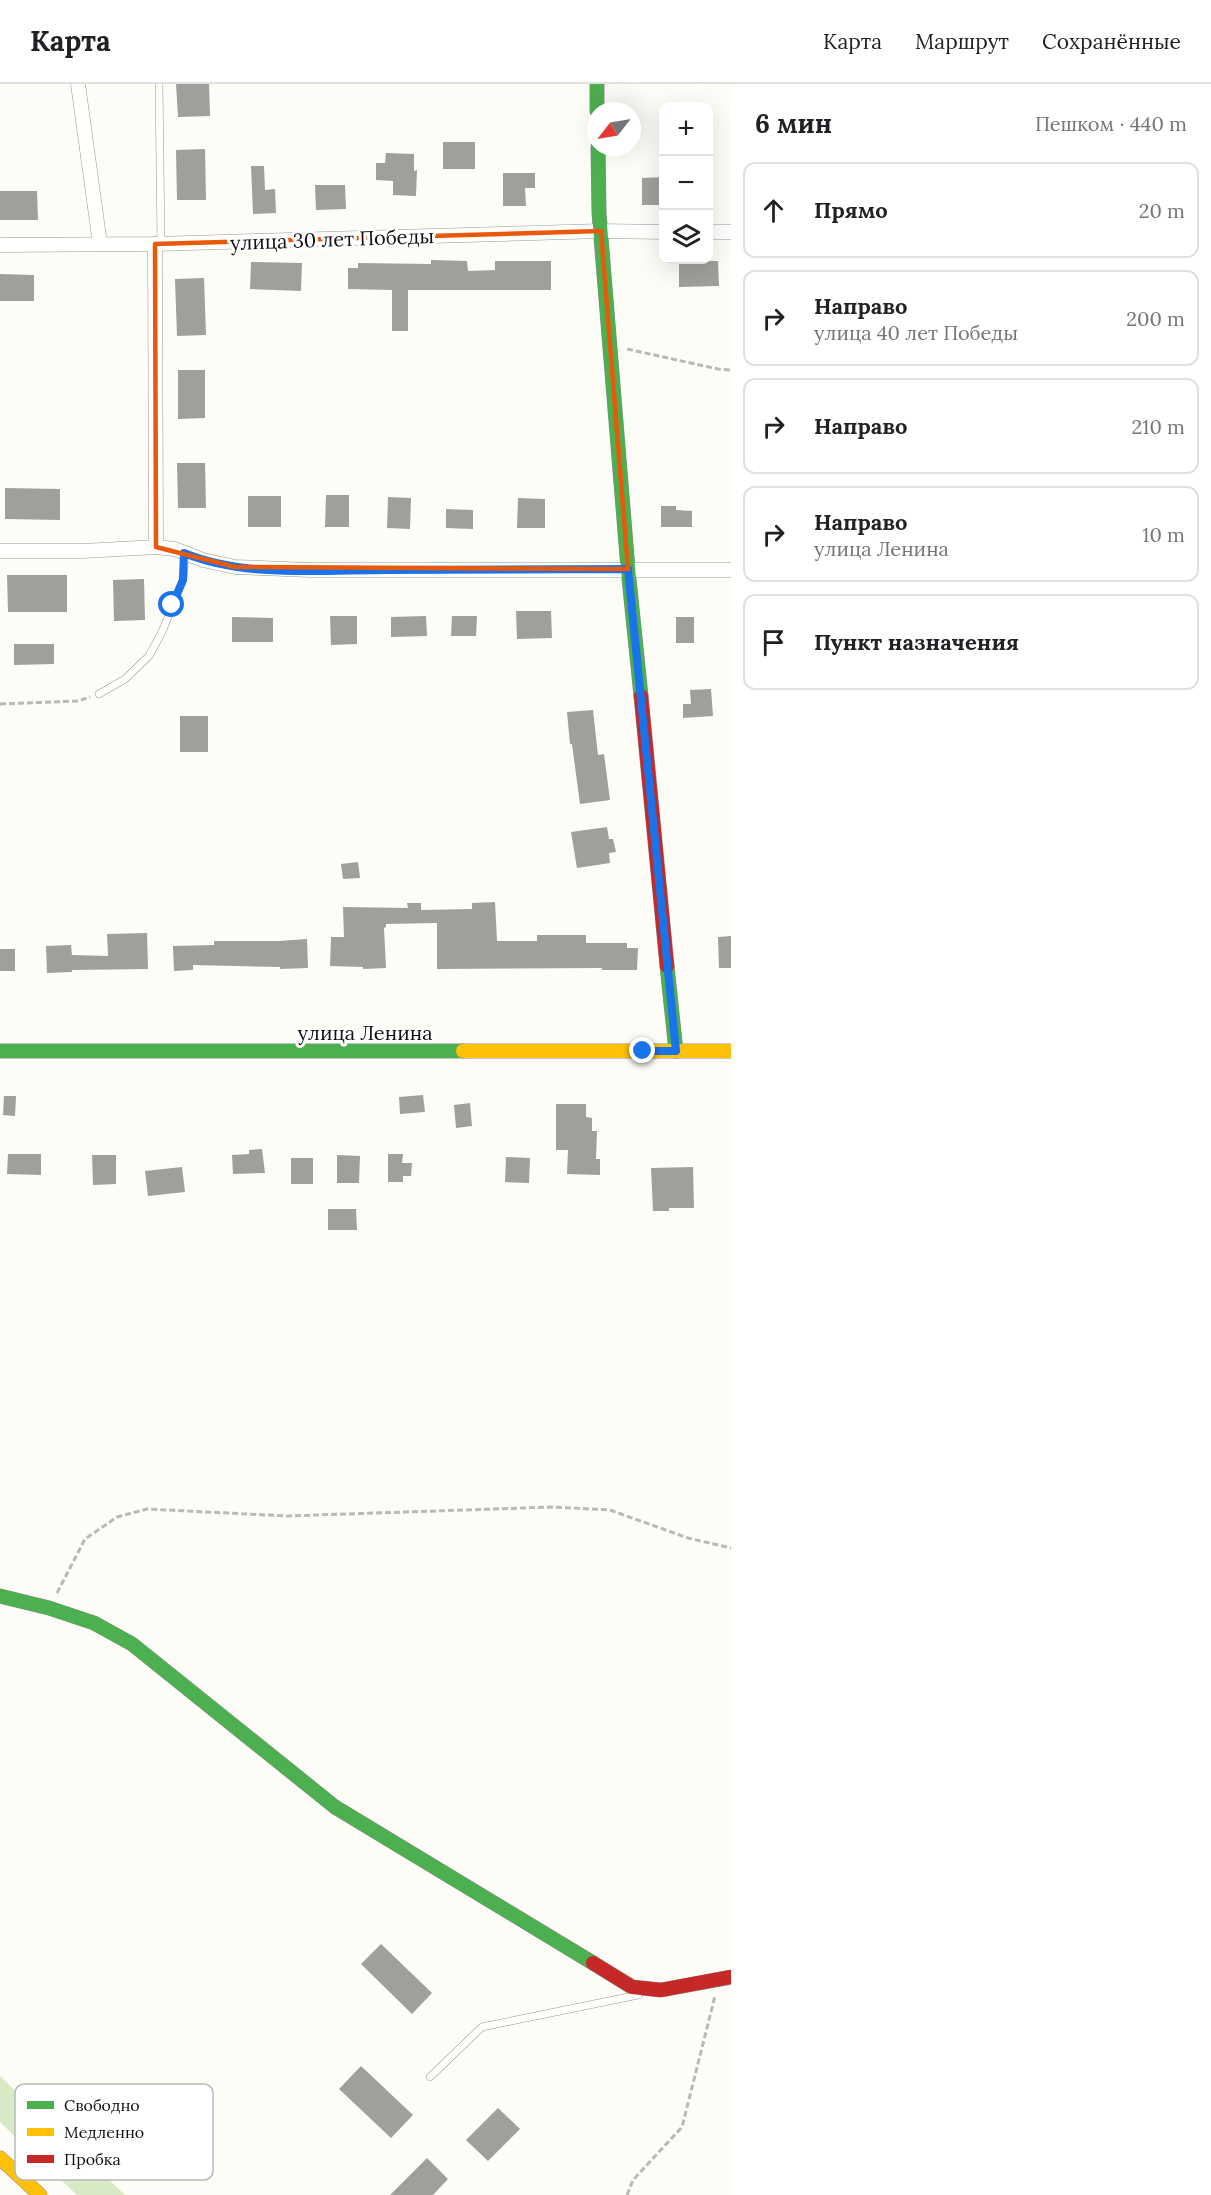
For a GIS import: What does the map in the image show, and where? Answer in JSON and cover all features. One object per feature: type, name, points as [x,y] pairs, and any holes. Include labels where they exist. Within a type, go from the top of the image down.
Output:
[{"type":"street","points":[[78,84],[100,244]]},
{"type":"street","points":[[597,84],[597,102]]},
{"type":"street","points":[[598,156],[601,231],[628,569],[676,1051]]},
{"type":"street","name":"улица 30 лет Победы","points":[[0,245],[601,231],[659,232]]},
{"type":"street","points":[[713,232],[731,232]]},
{"type":"street","points":[[156,547],[158,243]]},
{"type":"street","points":[[0,551],[83,551],[156,547],[175,549],[203,560],[236,567],[310,570],[731,570]]},
{"type":"street","name":"улица Ленина","points":[[0,1051],[731,1051]]},
{"type":"street","points":[[0,1596],[49,1608],[94,1623],[132,1644],[335,1807],[632,1987],[661,1990],[725,1978]]},
{"type":"street","points":[[0,2158],[15,2172]]},
{"type":"street","points":[[24,2180],[40,2195]]},
{"type":"lane","points":[[158,243],[159,84]]},
{"type":"lane","points":[[99,694],[124,679],[149,656],[162,632],[183,580],[184,553]]},
{"type":"lane","points":[[430,2076],[482,2027],[661,1990]]},
{"type":"path","points":[[610,346],[731,370]]},
{"type":"path","points":[[0,704],[78,701],[99,694]]},
{"type":"path","points":[[49,1608],[85,1539],[117,1517],[147,1509],[287,1516],[553,1508],[610,1510],[688,1538],[731,1548]]},
{"type":"path","points":[[627,2195],[633,2180],[682,2127],[725,1978]]},
{"type":"highlighted area","points":[[601,231],[628,569],[235,567],[156,547],[155,244]]},
{"type":"green space","points":[[0,2076],[15,2090],[15,2136],[0,2122]]},
{"type":"green space","points":[[61,2180],[109,2180],[125,2195],[77,2195]]},
{"type":"building","points":[[176,84],[209,84],[210,116],[178,117]]},
{"type":"building","points":[[443,142],[475,142],[475,169],[443,169]]},
{"type":"building","points":[[205,149],[206,200],[177,200],[176,150]]},
{"type":"building","points":[[386,153],[414,154],[414,171],[417,170],[416,196],[393,195],[393,181],[376,180],[376,163],[385,163]]},
{"type":"building","points":[[251,166],[264,166],[265,190],[275,189],[276,213],[253,214]]},
{"type":"building","points":[[503,173],[535,173],[535,188],[525,188],[526,206],[503,206]]},
{"type":"building","points":[[659,177],[659,205],[642,205],[642,178]]},
{"type":"building","points":[[315,185],[345,185],[346,209],[316,210]]},
{"type":"building","points":[[0,191],[37,191],[38,220],[0,220]]},
{"type":"building","points":[[431,260],[467,261],[468,271],[495,270],[495,261],[551,261],[551,290],[408,290],[408,331],[392,331],[392,290],[348,289],[348,268],[358,268],[358,263],[431,264]]},
{"type":"building","points":[[713,261],[718,261],[719,286],[679,287],[679,264],[713,264]]},
{"type":"building","points":[[251,262],[302,263],[301,291],[250,289]]},
{"type":"building","points":[[0,274],[34,275],[34,301],[0,301]]},
{"type":"building","points":[[204,278],[206,335],[177,336],[175,279]]},
{"type":"building","points":[[178,370],[205,370],[205,418],[178,419]]},
{"type":"building","points":[[177,463],[205,463],[206,508],[178,508]]},
{"type":"building","points":[[5,488],[60,489],[60,520],[5,519]]},
{"type":"building","points":[[326,495],[349,495],[349,527],[325,527]]},
{"type":"building","points":[[248,496],[281,496],[281,527],[248,527]]},
{"type":"building","points":[[388,497],[411,498],[410,529],[387,528]]},
{"type":"building","points":[[518,498],[545,499],[545,528],[517,528]]},
{"type":"building","points":[[661,506],[676,506],[676,510],[692,511],[692,527],[661,527]]},
{"type":"building","points":[[446,509],[473,510],[473,529],[446,528]]},
{"type":"building","points":[[7,575],[67,575],[67,612],[8,612]]},
{"type":"building","points":[[144,579],[145,620],[114,621],[113,580]]},
{"type":"building","points":[[516,611],[551,611],[552,638],[517,639]]},
{"type":"building","points":[[330,616],[357,616],[357,644],[331,645]]},
{"type":"building","points":[[426,616],[427,636],[391,637],[391,617]]},
{"type":"building","points":[[452,616],[477,616],[476,636],[451,636]]},
{"type":"building","points":[[232,617],[273,618],[273,642],[232,642]]},
{"type":"building","points":[[676,617],[694,617],[694,643],[676,643]]},
{"type":"building","points":[[14,644],[54,644],[54,664],[14,665]]},
{"type":"building","points":[[711,689],[713,716],[683,718],[683,704],[691,704],[690,690]]},
{"type":"building","points":[[593,710],[598,755],[604,754],[610,800],[580,804],[567,712]]},
{"type":"building","points":[[180,716],[208,716],[208,752],[180,752]]},
{"type":"building","points":[[607,827],[609,839],[613,839],[616,852],[609,853],[610,863],[577,868],[571,832]]},
{"type":"building","points":[[358,862],[360,878],[343,879],[341,864]]},
{"type":"building","points":[[495,902],[497,941],[537,941],[537,935],[586,935],[586,943],[627,943],[627,948],[638,948],[637,970],[602,970],[602,968],[437,969],[437,923],[386,924],[384,928],[386,968],[363,969],[363,967],[330,966],[331,937],[344,937],[343,907],[408,908],[407,903],[421,903],[421,910],[472,909],[472,903]]},
{"type":"building","points":[[147,933],[148,969],[72,970],[72,972],[47,973],[46,946],[71,945],[72,955],[108,956],[107,934]]},
{"type":"building","points":[[731,936],[731,968],[719,968],[718,937]]},
{"type":"building","points":[[307,939],[308,968],[193,965],[193,970],[174,971],[173,946],[214,945],[214,941]]},
{"type":"building","points":[[0,949],[15,949],[15,971],[0,971]]},
{"type":"building","points":[[423,1095],[425,1112],[400,1114],[399,1097]]},
{"type":"building","points":[[4,1096],[16,1096],[15,1116],[3,1115]]},
{"type":"building","points":[[470,1103],[472,1126],[456,1128],[454,1105]]},
{"type":"building","points":[[556,1104],[586,1104],[586,1117],[592,1118],[592,1131],[597,1131],[596,1159],[600,1159],[600,1175],[567,1174],[568,1150],[556,1150]]},
{"type":"building","points":[[262,1149],[265,1173],[233,1174],[232,1155],[249,1154],[249,1150]]},
{"type":"building","points":[[8,1154],[41,1154],[41,1175],[7,1174]]},
{"type":"building","points":[[388,1154],[403,1154],[402,1163],[412,1163],[411,1176],[403,1176],[403,1182],[388,1182]]},
{"type":"building","points":[[92,1155],[116,1155],[116,1184],[93,1185]]},
{"type":"building","points":[[337,1155],[360,1156],[359,1183],[337,1183]]},
{"type":"building","points":[[506,1157],[530,1158],[529,1183],[505,1182]]},
{"type":"building","points":[[291,1158],[313,1158],[313,1184],[291,1184]]},
{"type":"building","points":[[182,1167],[185,1192],[148,1196],[145,1171]]},
{"type":"building","points":[[693,1167],[694,1208],[669,1208],[669,1211],[653,1211],[651,1168]]},
{"type":"building","points":[[328,1209],[356,1209],[357,1230],[328,1230]]},
{"type":"building","points":[[381,1944],[432,1993],[412,2014],[361,1964]]},
{"type":"building","points":[[361,2066],[413,2115],[391,2138],[339,2089]]},
{"type":"building","points":[[498,2108],[520,2129],[488,2161],[466,2140]]},
{"type":"building","points":[[427,2158],[448,2179],[433,2195],[390,2195]]},
{"type":"traffic: fast","points":[[597,84],[597,102]]},
{"type":"traffic: fast","points":[[598,156],[599,213],[628,569],[641,696]]},
{"type":"traffic: fast","points":[[667,966],[676,1051]]},
{"type":"traffic: fast","points":[[0,1051],[463,1051]]},
{"type":"traffic: fast","points":[[0,1596],[49,1608],[94,1623],[132,1644],[335,1807],[593,1963]]},
{"type":"traffic: slow","points":[[463,1051],[731,1051]]},
{"type":"traffic: slow","points":[[0,2158],[15,2172]]},
{"type":"traffic: slow","points":[[24,2180],[40,2195]]},
{"type":"traffic: jam","points":[[641,696],[667,966]]},
{"type":"traffic: jam","points":[[593,1963],[632,1987],[661,1990],[731,1977]]},
{"type":"route","points":[[172,605],[183,580],[184,553],[203,560],[236,567],[310,570],[628,569],[676,1051],[643,1051]]}]
